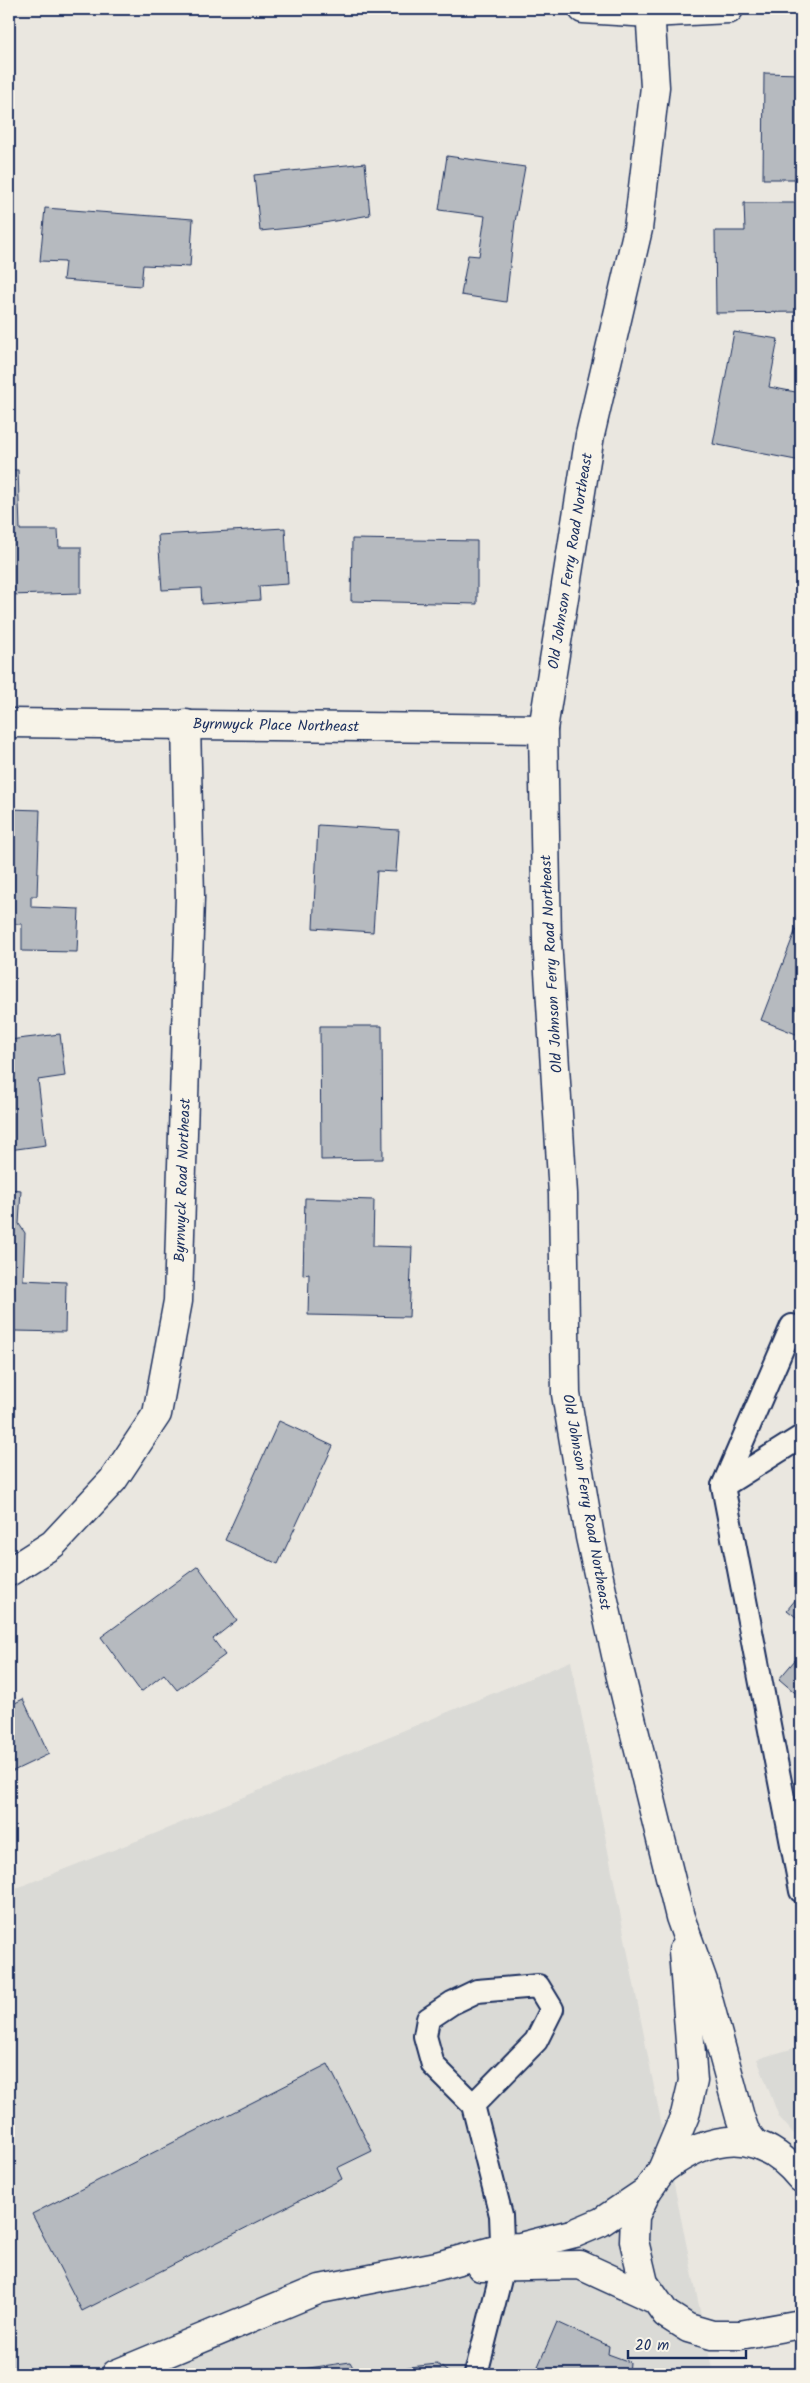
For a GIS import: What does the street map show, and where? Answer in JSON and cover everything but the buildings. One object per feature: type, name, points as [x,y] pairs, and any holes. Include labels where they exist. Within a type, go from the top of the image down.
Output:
[{"type":"street","points":[[583,9],[650,11],[729,9]]},
{"type":"street","name":"Old Johnson Ferry Road Northeast","points":[[650,11],[656,87],[638,230],[590,435],[543,729],[547,940],[563,1194],[566,1394],[590,1537],[620,1673],[680,1917],[704,1984],[740,2117],[745,2131],[754,2143]]},
{"type":"street","name":"Byrnwyck Place Northeast","points":[[9,723],[543,729]]},
{"type":"street","name":"Byrnwyck Road Northeast","points":[[9,1572],[53,1544],[113,1480],[157,1414],[178,1301],[190,897],[186,724]]},
{"type":"street","name":"Old Johnson Ferry Road Northeast","points":[[680,1917],[693,2081],[685,2116],[635,2216],[634,2241],[644,2283],[666,2314],[688,2328],[712,2334],[740,2335],[801,2324]]},
{"type":"street","name":"Old Johnson Ferry Road Northeast","points":[[654,2181],[683,2154],[706,2144],[729,2140],[754,2143],[769,2150],[790,2165],[801,2178]]},
{"type":"street","points":[[503,2257],[520,2247],[575,2233],[601,2222],[654,2181]]},
{"type":"street","points":[[116,2374],[320,2289],[437,2266],[503,2257],[580,2265],[654,2299]]},
{"type":"lane","points":[[801,1329],[792,1326],[723,1486],[801,1891]]},
{"type":"lane","points":[[723,1486],[801,1437]]},
{"type":"lane","points":[[474,2105],[536,2040],[552,2010],[538,1986],[477,1991],[452,2003],[428,2019],[425,2036],[433,2065],[474,2105],[500,2215],[503,2257],[476,2374]]},
{"type":"shaded area","points":[[571,1661],[654,2087],[713,2374],[9,2374],[9,1891],[154,1834]]},
{"type":"shaded area","points":[[801,2046],[801,2142],[779,2117],[757,2059]]}]
